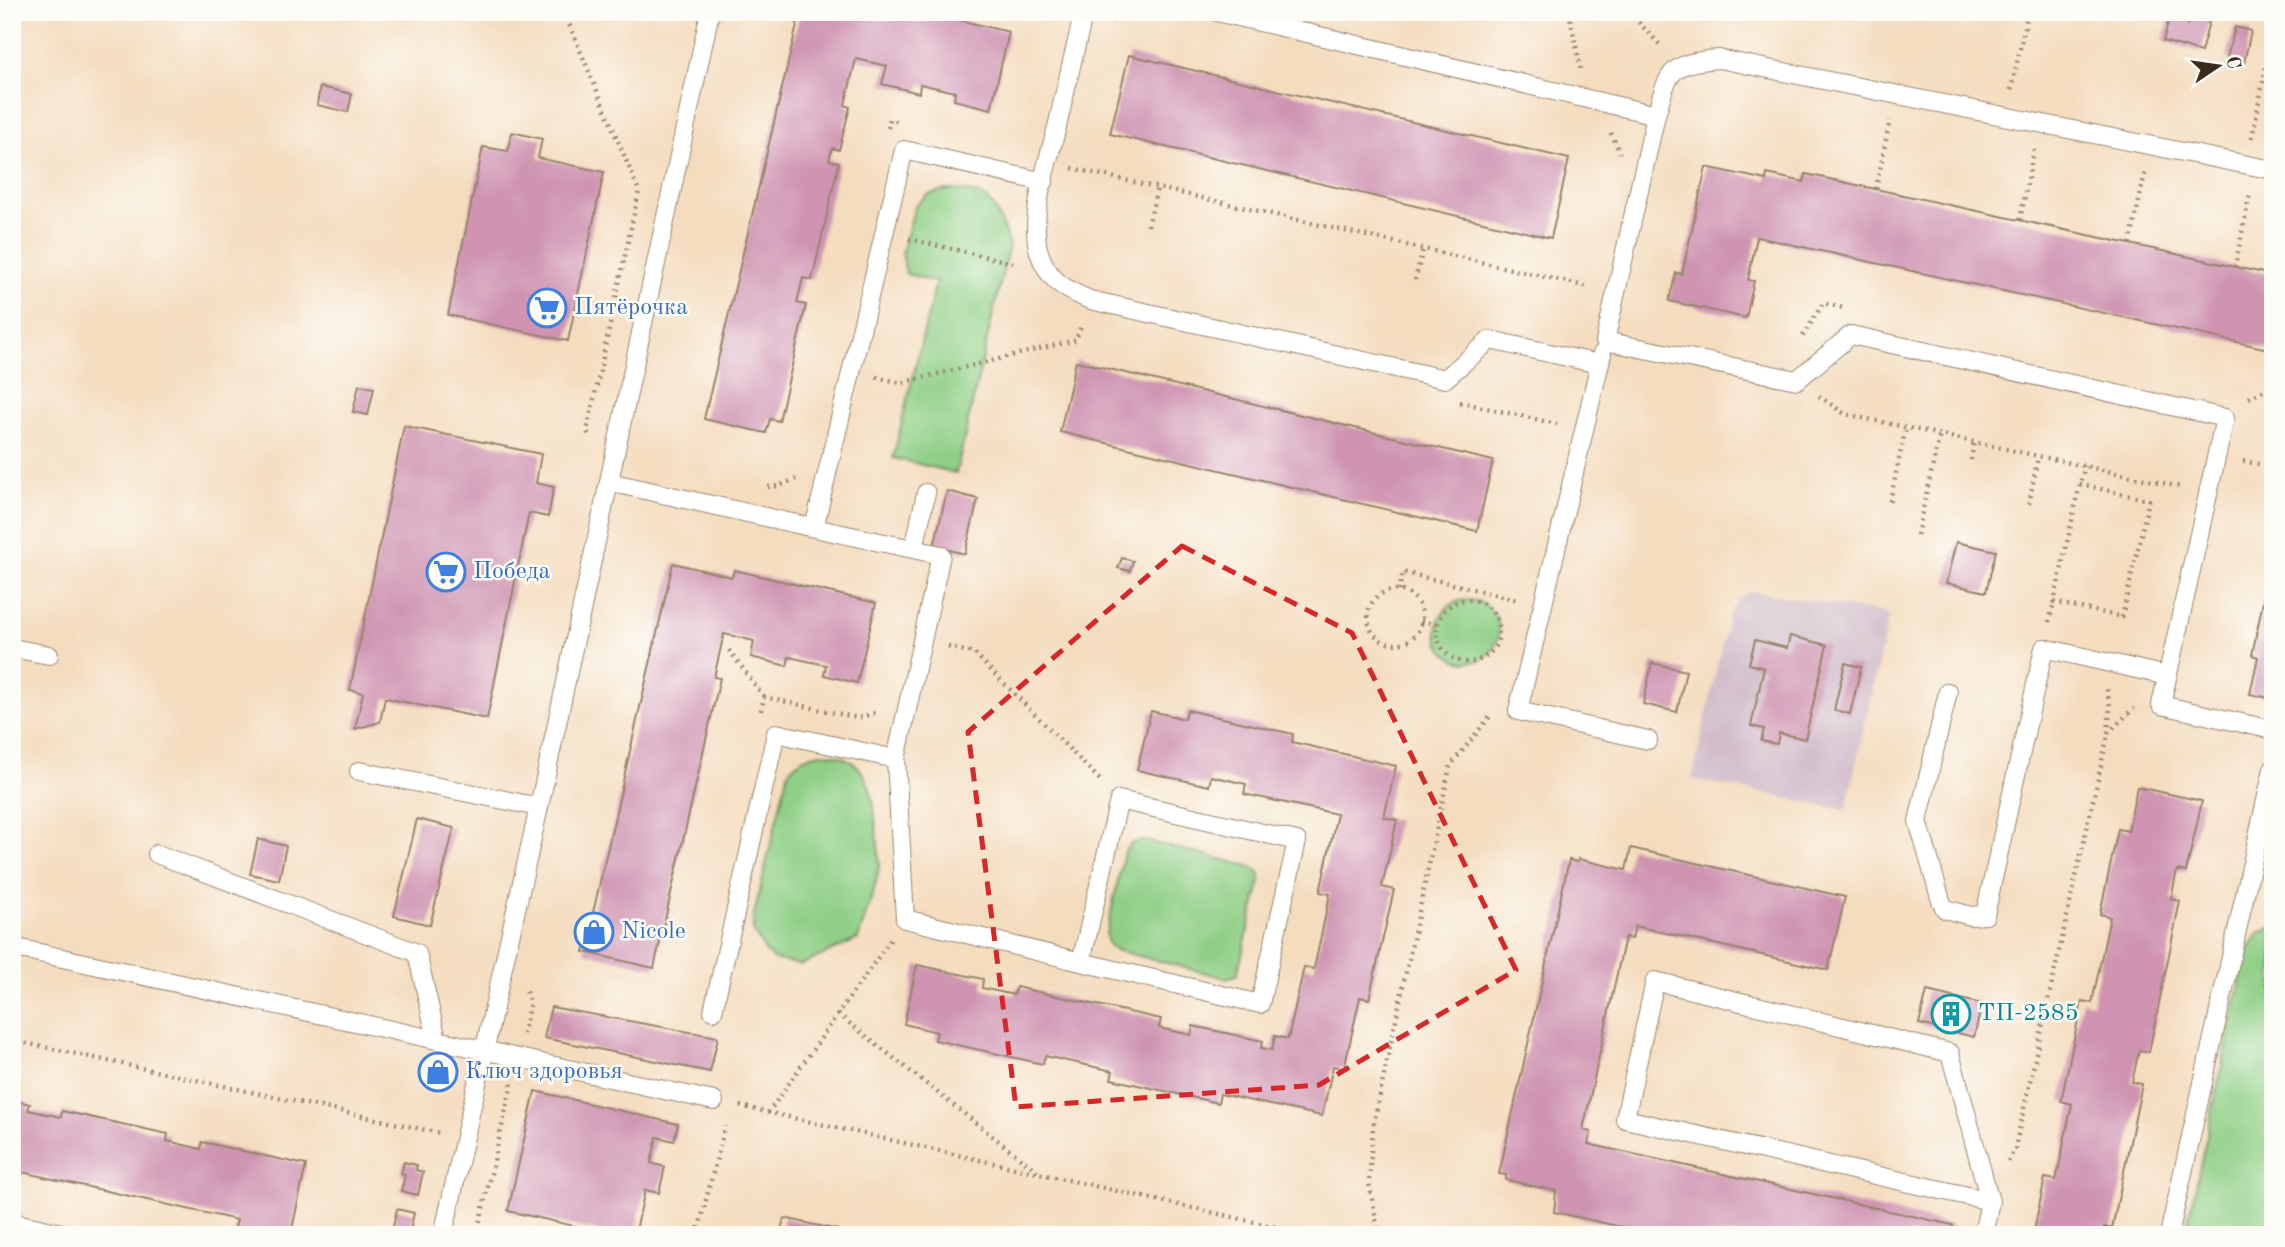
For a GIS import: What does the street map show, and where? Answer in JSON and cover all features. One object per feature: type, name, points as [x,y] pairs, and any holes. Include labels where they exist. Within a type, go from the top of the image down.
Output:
[{"type":"lane","points":[[443,1235],[539,807],[710,12]]},
{"type":"lane","points":[[1084,12],[1044,182],[1037,228],[1040,257],[1045,269],[1059,286],[1090,299],[1446,379],[1490,340],[1599,364]]},
{"type":"lane","points":[[1217,12],[1656,115]]},
{"type":"lane","points":[[1648,740],[1518,711],[1656,115],[1667,78],[1680,66],[1698,60],[1719,59],[2006,116],[2250,173],[2273,170]]},
{"type":"lane","points":[[814,528],[904,150],[1044,182]]},
{"type":"lane","points":[[1605,341],[1797,380],[1851,334],[2225,418],[2161,705],[2273,730]]},
{"type":"lane","points":[[609,482],[941,555],[896,759],[905,919],[1081,962],[1260,1004],[1297,841],[1119,800],[1081,962]]},
{"type":"lane","points":[[914,549],[926,493]]},
{"type":"lane","points":[[12,648],[49,655]]},
{"type":"lane","points":[[1948,692],[1918,821],[1945,909],[1971,916],[1985,915],[2043,648],[2167,676]]},
{"type":"lane","points":[[713,1011],[776,733],[896,759]]},
{"type":"lane","points":[[2169,1235],[2273,769]]},
{"type":"lane","points":[[359,771],[539,807]]},
{"type":"lane","points":[[157,854],[416,953],[437,1040]]},
{"type":"lane","points":[[12,947],[722,1103]]},
{"type":"lane","points":[[1983,1235],[1990,1201],[1950,1053],[1655,981],[1625,1119],[1990,1201]]},
{"type":"lane","points":[[12,1222],[70,1235]]},
{"type":"path","points":[[564,12],[639,191],[587,431],[609,482]]},
{"type":"path","points":[[1149,12],[1195,22]]},
{"type":"path","points":[[1569,12],[1587,100]]},
{"type":"path","points":[[1629,12],[1680,66]]},
{"type":"path","points":[[2006,116],[2028,12]]},
{"type":"path","points":[[2235,267],[2273,31]]},
{"type":"path","points":[[2268,57],[2273,69]]},
{"type":"path","points":[[1876,188],[1892,109]]},
{"type":"path","points":[[887,133],[890,120],[903,122]]},
{"type":"path","points":[[1610,130],[1622,156]]},
{"type":"path","points":[[2020,220],[2037,138]]},
{"type":"path","points":[[1049,162],[1600,289]]},
{"type":"path","points":[[2130,244],[2145,172]]},
{"type":"path","points":[[1148,226],[1157,189]]},
{"type":"path","points":[[884,233],[1024,265],[1040,257]]},
{"type":"path","points":[[1415,281],[1423,249]]},
{"type":"path","points":[[851,371],[901,383],[1076,340],[1083,316]]},
{"type":"path","points":[[1797,380],[1845,414],[2209,493]]},
{"type":"path","points":[[2249,398],[2273,386]]},
{"type":"path","points":[[1890,501],[1906,427]]},
{"type":"path","points":[[1917,535],[1940,434]]},
{"type":"path","points":[[1971,460],[1974,442]]},
{"type":"path","points":[[2029,504],[2038,456]]},
{"type":"path","points":[[2235,459],[2273,467]]},
{"type":"path","points":[[2080,484],[2149,500],[2122,617],[2054,602],[2080,484],[2085,466]]},
{"type":"path","points":[[755,484],[779,486],[791,483],[802,474]]},
{"type":"path","points":[[1399,591],[1403,572],[1543,606]]},
{"type":"path","points":[[1471,600],[1472,589]]},
{"type":"path","points":[[1399,591],[1418,602],[1422,621],[1416,634],[1401,643],[1384,642],[1372,631],[1368,622],[1371,604],[1377,597],[1385,592],[1399,591]]},
{"type":"path","points":[[1471,600],[1490,610],[1498,628],[1498,638],[1495,646],[1483,658],[1468,662],[1452,658],[1441,648],[1437,625],[1443,612],[1450,606],[1458,601],[1471,600]]},
{"type":"path","points":[[1422,621],[1437,625]]},
{"type":"path","points":[[729,650],[764,697],[858,718],[880,712]]},
{"type":"path","points":[[974,653],[1119,800]]},
{"type":"path","points":[[2014,1148],[2108,734],[2110,706],[2102,662]]},
{"type":"path","points":[[758,724],[764,697]]},
{"type":"path","points":[[2108,734],[2132,708],[2161,705]]},
{"type":"path","points":[[1379,1235],[1369,1183],[1373,1127],[1450,766],[1492,713],[1518,711]]},
{"type":"path","points":[[768,1113],[905,919]]},
{"type":"path","points":[[483,1235],[479,1225],[530,1002],[521,979]]},
{"type":"path","points":[[838,1014],[1040,1174]]},
{"type":"path","points":[[12,1041],[465,1139]]},
{"type":"path","points":[[697,1235],[722,1103],[1312,1235]]},
{"type":"highlighted area","points":[[1182,546],[1352,633],[1516,970],[1319,1085],[1016,1107],[968,732]]},
{"type":"shaded area","points":[[1751,591],[1889,614],[1846,810],[1692,779],[1729,613],[1738,599]]},
{"type":"green space","points":[[945,190],[973,193],[989,202],[995,209],[1009,245],[956,473],[893,458],[936,282],[906,274],[902,252],[915,206],[927,195]]},
{"type":"green space","points":[[1468,600],[1490,609],[1499,631],[1490,653],[1468,662],[1446,653],[1437,631],[1446,609]]},
{"type":"green space","points":[[820,753],[849,760],[865,776],[873,800],[879,866],[858,939],[801,965],[773,959],[753,931],[753,919],[788,772],[802,759]]},
{"type":"green space","points":[[1138,841],[1249,866],[1259,872],[1261,879],[1237,975],[1226,978],[1115,950],[1108,944],[1106,935],[1124,853],[1129,845]]},
{"type":"green space","points":[[2273,927],[2273,1235],[2185,1235],[2247,953],[2259,933]]},
{"type":"building","points":[[800,12],[926,12],[1009,32],[991,109],[954,100],[955,92],[920,84],[919,93],[882,84],[887,66],[856,59],[845,105],[850,107],[839,150],[832,148],[829,160],[839,162],[812,280],[803,278],[797,303],[806,305],[779,421],[770,419],[766,433],[704,419]]},
{"type":"building","points":[[2171,12],[2188,16],[2187,25],[2190,16],[2209,22],[2201,52],[2163,41]]},
{"type":"building","points":[[2235,27],[2251,31],[2244,63],[2227,58]]},
{"type":"building","points":[[1129,55],[1569,159],[1551,238],[1110,134]]},
{"type":"building","points":[[320,87],[352,94],[348,112],[317,105]]},
{"type":"building","points":[[512,132],[542,139],[538,158],[604,172],[568,341],[448,315],[483,147],[508,151]]},
{"type":"building","points":[[1706,167],[1766,180],[1767,174],[1804,182],[1806,174],[2273,275],[2273,350],[1757,237],[1748,280],[1754,281],[1746,318],[1669,301],[1676,273],[1682,274]]},
{"type":"building","points":[[1076,361],[1493,461],[1477,531],[1060,432]]},
{"type":"building","points":[[359,385],[374,388],[368,415],[353,412]]},
{"type":"building","name":"Победа","points":[[404,426],[541,454],[536,483],[554,487],[548,517],[529,513],[487,719],[385,698],[380,722],[355,729],[363,693],[350,690]]},
{"type":"building","points":[[947,491],[978,499],[965,554],[934,546]]},
{"type":"building","points":[[1956,542],[1996,551],[1986,592],[1946,583]]},
{"type":"building","points":[[1122,558],[1133,561],[1130,571],[1118,568]]},
{"type":"building","points":[[673,563],[732,577],[734,570],[876,603],[857,683],[824,675],[826,665],[789,657],[787,666],[751,657],[754,641],[724,634],[714,677],[720,678],[654,968],[584,952]]},
{"type":"building","points":[[2265,591],[2273,593],[2273,699],[2250,694],[2258,657],[2252,655]]},
{"type":"building","points":[[1790,636],[1827,645],[1805,739],[1779,733],[1777,744],[1761,741],[1764,729],[1751,726],[1764,668],[1749,664],[1755,640],[1787,648]]},
{"type":"building","points":[[1652,663],[1686,671],[1677,712],[1643,704]]},
{"type":"building","points":[[1845,663],[1861,667],[1850,714],[1834,710]]},
{"type":"building","points":[[1187,710],[1293,734],[1292,742],[1396,766],[1384,817],[1397,820],[1382,887],[1394,890],[1369,999],[1360,997],[1344,1069],[1333,1066],[1322,1116],[1220,1094],[1218,1103],[1111,1079],[1113,1071],[1045,1056],[1043,1064],[935,1040],[937,1032],[904,1024],[917,965],[983,979],[982,988],[1014,995],[1016,987],[1161,1019],[1159,1028],[1191,1035],[1193,1026],[1263,1041],[1261,1048],[1272,1050],[1275,1036],[1288,1039],[1304,967],[1314,969],[1330,894],[1320,892],[1337,814],[1244,794],[1246,784],[1211,776],[1209,786],[1137,770],[1151,711],[1185,719]]},
{"type":"building","points":[[2137,787],[2202,801],[2186,872],[2177,870],[2171,899],[2180,901],[2149,1052],[2139,1050],[2132,1082],[2142,1084],[2112,1229],[2104,1227],[2102,1235],[2033,1235],[2045,1178],[2056,1180],[2072,1104],[2061,1101],[2082,1001],[2092,1003],[2110,917],[2100,914],[2118,829],[2128,831]]},
{"type":"building","points":[[417,819],[454,828],[430,925],[394,916]]},
{"type":"building","points":[[258,839],[286,846],[279,880],[250,874]]},
{"type":"building","points":[[1631,848],[1845,897],[1828,970],[1635,926],[1632,939],[1625,937],[1583,1130],[1591,1132],[1588,1144],[1953,1225],[1951,1235],[1657,1235],[1554,1212],[1556,1191],[1506,1180],[1506,1175],[1499,1174],[1569,860],[1578,862],[1578,859],[1626,870]]},
{"type":"building","name":"ТП-2585","points":[[1927,991],[1982,1004],[1974,1037],[1919,1024]]},
{"type":"building","points":[[551,1007],[718,1037],[710,1072],[544,1038]]},
{"type":"building","points":[[535,1091],[678,1124],[674,1141],[657,1137],[651,1163],[665,1167],[659,1193],[645,1190],[635,1235],[614,1235],[508,1211]]},
{"type":"building","points":[[12,1100],[30,1104],[28,1110],[61,1117],[62,1111],[168,1134],[167,1141],[201,1149],[202,1142],[306,1165],[292,1229],[300,1230],[299,1235],[233,1235],[237,1220],[12,1170]]},
{"type":"building","points":[[404,1162],[417,1165],[416,1170],[423,1172],[418,1195],[401,1191],[405,1175],[401,1174]]},
{"type":"building","points":[[397,1209],[414,1213],[409,1235],[391,1235]]},
{"type":"building","points":[[784,1218],[856,1234],[856,1235],[780,1235]]},
{"type":"place","name":"Пятёрочка","points":[[547,308]]},
{"type":"place","name":"Победа","points":[[446,572]]},
{"type":"place","name":"Nicole","points":[[594,932]]},
{"type":"place","name":"ТП-2585","points":[[1951,1014]]},
{"type":"place","name":"Ключ здоровья","points":[[438,1072]]}]
